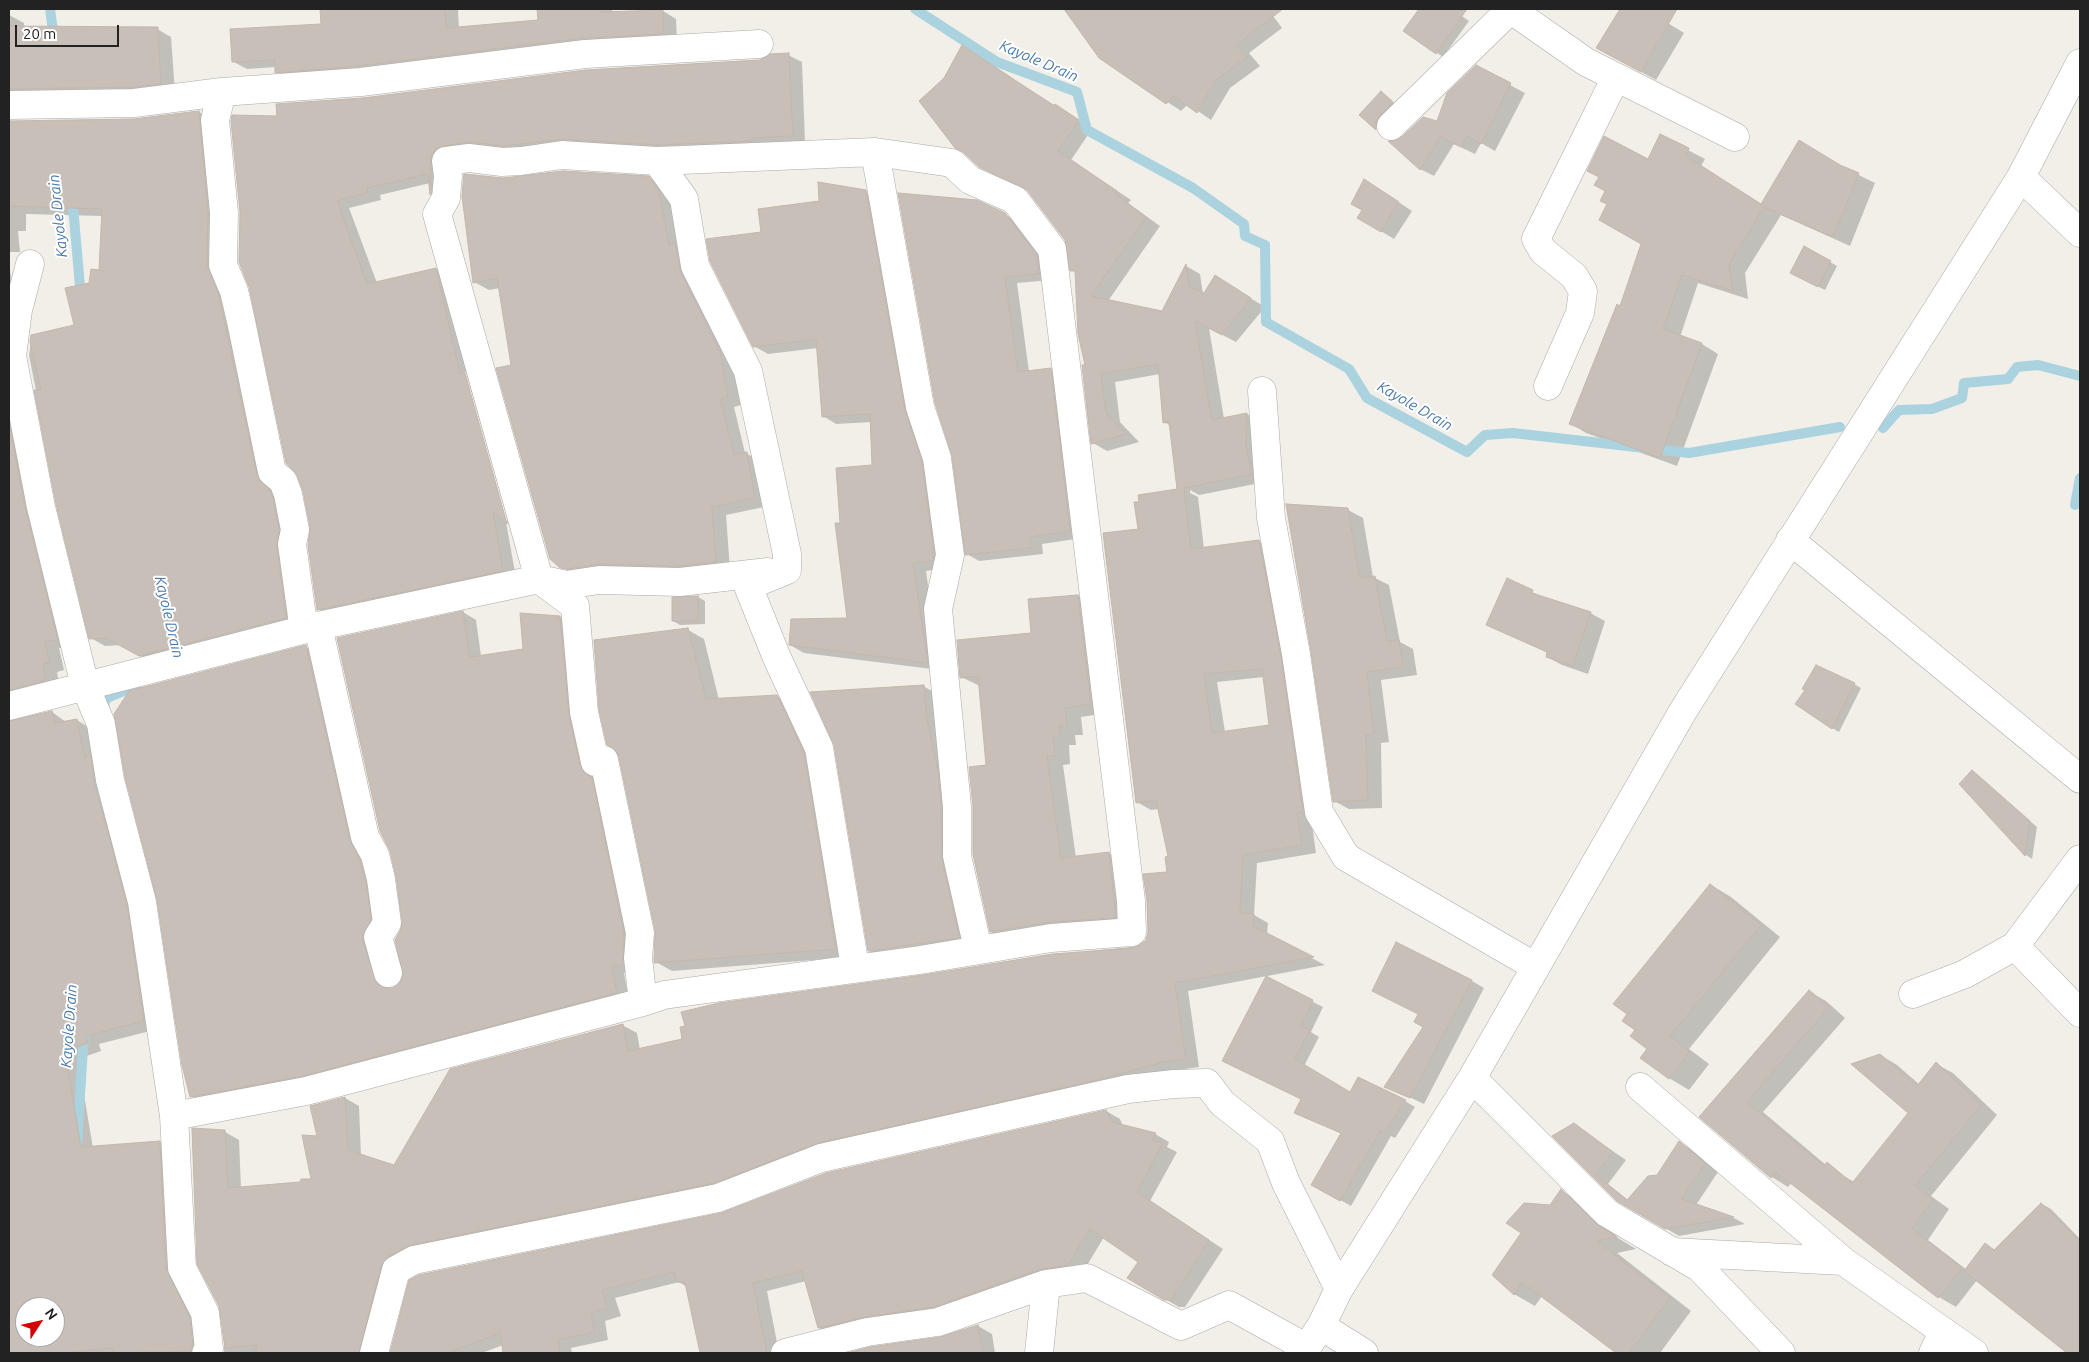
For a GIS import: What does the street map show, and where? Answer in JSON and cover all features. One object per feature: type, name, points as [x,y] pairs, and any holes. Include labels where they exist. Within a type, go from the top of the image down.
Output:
[{"type":"street","points":[[1392,126],[1510,9],[1586,62],[1734,137]]},
{"type":"street","points":[[9,105],[134,102],[222,92],[361,82],[585,54],[759,44]]},
{"type":"street","points":[[1310,1342],[1339,1289],[1472,1078],[1684,711],[1790,540],[2021,178],[2080,63]]},
{"type":"street","points":[[1548,386],[1580,313],[1583,292],[1574,276],[1543,251],[1536,239],[1616,77]]},
{"type":"street","points":[[222,92],[215,120],[224,213],[223,265],[234,291],[272,472],[283,481],[288,494],[295,530],[292,544],[304,624],[318,626]]},
{"type":"street","points":[[875,152],[920,407],[937,458],[950,555],[938,609],[958,808],[957,856],[978,948]]},
{"type":"street","points":[[174,1116],[306,1091],[643,1002],[664,995],[855,967],[920,960],[978,948],[1051,938],[1132,932],[1131,901],[1052,249],[1015,200],[970,180],[952,162],[875,152],[657,161],[562,156],[502,162],[469,158],[446,161],[448,176],[446,198],[437,214],[539,579],[575,606],[584,712],[595,762],[604,760],[640,933],[638,958],[643,1002]]},
{"type":"street","points":[[657,161],[684,199],[695,266],[748,371],[785,542],[787,570]]},
{"type":"street","points":[[2021,178],[2080,233]]},
{"type":"street","points":[[30,264],[18,310],[12,356],[41,507],[85,686],[101,724],[110,780],[142,902],[174,1116],[182,1268],[205,1313],[209,1349],[206,1353]]},
{"type":"street","points":[[1262,391],[1271,518],[1296,654],[1318,812],[1346,857],[1536,967]]},
{"type":"street","points":[[1790,540],[2080,779]]},
{"type":"street","points":[[9,706],[318,626],[539,579],[566,585],[599,580],[680,582],[787,570]]},
{"type":"street","points":[[787,570],[748,586],[777,658],[819,748],[855,967]]},
{"type":"street","points":[[318,626],[365,837],[375,855],[380,879],[387,923],[378,937],[388,973]]},
{"type":"street","points":[[1913,994],[1965,974],[2015,946],[2080,859]]},
{"type":"street","points":[[2015,946],[2080,1013]]},
{"type":"street","points":[[1472,1078],[1607,1213],[1700,1268],[1781,1353]]},
{"type":"street","points":[[374,1353],[396,1270],[414,1260],[718,1198],[821,1158],[1128,1089],[1174,1084],[1207,1083],[1222,1103],[1270,1141],[1286,1183],[1339,1289]]},
{"type":"street","points":[[1640,1087],[1938,1342],[1974,1353]]},
{"type":"street","points":[[1672,1252],[1842,1261]]},
{"type":"street","points":[[785,1353],[867,1332],[938,1322],[1046,1284],[1087,1278],[1181,1326],[1229,1305],[1310,1342],[1364,1353]]},
{"type":"street","points":[[1039,1353],[1046,1284]]},
{"type":"building","points":[[320,9],[445,9],[446,28],[538,20],[537,9],[600,9],[601,12],[663,10],[664,34],[583,38],[359,66],[275,73],[275,60],[232,62],[230,29],[321,24]]},
{"type":"building","points":[[1064,9],[1283,9],[1236,45],[1247,57],[1216,80],[1197,113],[1174,96],[1166,104],[1099,58]]},
{"type":"building","points":[[1419,9],[1467,9],[1436,54],[1403,31]]},
{"type":"building","points":[[1620,9],[1677,9],[1641,72],[1596,48]]},
{"type":"building","points":[[9,26],[158,27],[161,84],[133,87],[9,89]]},
{"type":"building","points":[[962,45],[1054,106],[1055,104],[1079,120],[1058,151],[1117,191],[1115,194],[1146,217],[1091,296],[1162,311],[1186,264],[1189,286],[1204,293],[1215,275],[1251,298],[1222,335],[1195,321],[1212,420],[1247,413],[1246,446],[1252,474],[1184,488],[1191,549],[1259,540],[1281,657],[1303,812],[1297,813],[1302,845],[1243,855],[1240,913],[1254,914],[1253,926],[1314,957],[1175,983],[1186,1059],[1164,1062],[1093,1081],[818,1143],[714,1183],[411,1245],[388,1256],[381,1266],[359,1353],[255,1353],[257,1345],[225,1348],[219,1306],[197,1264],[192,1128],[225,1130],[228,1188],[300,1182],[301,1179],[311,1179],[302,1135],[317,1136],[310,1106],[345,1097],[348,1150],[394,1165],[450,1069],[623,1024],[628,1051],[682,1039],[680,1027],[685,1026],[681,1012],[719,1003],[923,975],[1053,954],[1133,948],[1146,940],[1148,932],[1147,900],[1143,874],[1167,872],[1165,857],[1168,856],[1156,800],[1136,803],[1103,533],[1138,529],[1134,502],[1139,502],[1138,495],[1177,489],[1169,422],[1163,423],[1158,364],[1101,374],[1106,413],[1126,434],[1091,444],[1082,365],[1085,365],[1078,334],[1075,271],[1070,271],[1065,240],[1027,190],[979,167],[963,152],[955,148],[919,101],[944,78]],"holes":[[[1262,669],[1269,725],[1212,733],[1204,674]]]},
{"type":"building","points":[[789,53],[793,136],[752,138],[752,141],[657,145],[563,139],[503,146],[471,142],[436,149],[431,156],[430,195],[428,174],[367,188],[368,192],[337,201],[367,284],[436,268],[460,374],[465,373],[507,524],[493,512],[503,571],[317,610],[308,545],[310,527],[303,491],[297,475],[286,463],[249,287],[239,262],[240,212],[232,115],[277,116],[276,104],[363,98],[586,70],[760,60],[770,54]]},
{"type":"building","points":[[1476,65],[1511,83],[1481,144],[1467,136],[1461,147],[1440,137],[1420,170],[1388,141],[1402,137],[1423,117],[1437,121],[1447,93]]},
{"type":"building","points":[[1381,91],[1393,102],[1380,115],[1376,122],[1376,130],[1359,115]]},
{"type":"building","points":[[199,111],[208,214],[207,265],[219,296],[257,475],[270,490],[273,498],[279,530],[277,546],[286,618],[139,656],[106,638],[89,639],[56,504],[34,390],[41,390],[30,342],[31,335],[74,325],[65,288],[89,283],[91,269],[99,270],[102,209],[9,206],[9,121],[134,119]]},
{"type":"building","points":[[1660,134],[1689,148],[1686,156],[1761,204],[1799,140],[1840,165],[1859,173],[1833,237],[1764,207],[1729,264],[1733,291],[1682,275],[1663,329],[1702,343],[1660,458],[1569,424],[1617,304],[1620,306],[1641,244],[1599,220],[1607,204],[1600,201],[1605,191],[1594,185],[1599,177],[1587,171],[1604,136],[1648,159]]},
{"type":"building","points":[[563,171],[649,176],[659,191],[669,245],[675,243],[681,273],[720,351],[728,397],[720,399],[734,454],[747,452],[755,498],[712,507],[716,562],[679,566],[599,564],[567,569],[560,568],[550,559],[496,368],[511,365],[497,278],[473,283],[462,196],[464,174],[503,178]]},
{"type":"building","points":[[1364,179],[1399,202],[1381,232],[1357,218],[1362,210],[1351,204]]},
{"type":"building","points":[[818,182],[866,190],[905,410],[922,462],[934,554],[933,561],[913,563],[928,663],[789,645],[791,619],[847,618],[835,523],[840,523],[836,468],[872,465],[870,414],[822,417],[816,339],[753,347],[710,261],[706,239],[761,232],[758,209],[819,201]]},
{"type":"building","points":[[898,193],[977,200],[1005,213],[1037,255],[1039,274],[1005,277],[1018,372],[1051,368],[1070,531],[1030,537],[1031,548],[965,555],[952,456],[935,403]]},
{"type":"building","points":[[1804,246],[1831,261],[1818,287],[1790,273]]},
{"type":"building","points":[[9,422],[26,511],[58,640],[45,641],[50,663],[43,664],[46,680],[9,690]]},
{"type":"building","points":[[1286,504],[1348,508],[1360,578],[1375,576],[1387,641],[1399,640],[1403,667],[1367,672],[1374,734],[1366,735],[1368,800],[1333,802],[1311,652]]},
{"type":"building","points":[[1507,578],[1533,590],[1532,593],[1591,612],[1573,666],[1546,657],[1547,652],[1486,625]]},
{"type":"building","points":[[1078,595],[1091,704],[1065,708],[1067,726],[1059,726],[1060,736],[1053,736],[1055,756],[1047,756],[1061,858],[1109,852],[1116,918],[1050,922],[990,932],[973,854],[973,807],[969,767],[986,765],[978,676],[960,678],[957,640],[1031,633],[1028,599]]},
{"type":"building","points":[[698,596],[698,621],[672,621],[672,597]]},
{"type":"building","points":[[463,611],[470,657],[523,649],[520,613],[560,616],[569,715],[580,765],[584,773],[592,777],[624,934],[623,965],[612,966],[617,993],[303,1076],[190,1097],[182,1065],[157,900],[125,777],[114,714],[129,691],[306,645],[350,840],[360,861],[366,882],[371,919],[363,934],[363,941],[377,984],[384,988],[393,988],[399,984],[403,976],[395,940],[400,931],[402,921],[396,877],[390,851],[380,831],[337,638]]},
{"type":"building","points":[[688,628],[706,699],[777,695],[804,753],[836,949],[654,963],[655,930],[619,757],[615,749],[607,745],[599,710],[594,640]]},
{"type":"building","points":[[1816,665],[1855,683],[1832,729],[1795,704],[1805,690],[1802,689]]},
{"type":"building","points":[[924,685],[927,719],[938,770],[942,859],[959,938],[868,951],[834,745],[810,692]]},
{"type":"building","points":[[52,711],[55,723],[77,719],[85,759],[90,751],[95,784],[127,905],[144,1021],[86,1036],[88,1043],[65,1051],[81,1147],[160,1141],[166,1269],[190,1318],[193,1345],[191,1351],[114,1353],[114,1348],[62,1353],[9,1353],[9,721]]},
{"type":"building","points":[[1972,770],[2030,821],[2025,856],[1959,784]]},
{"type":"building","points":[[1710,884],[1761,925],[1670,1036],[1690,1052],[1669,1079],[1640,1058],[1647,1049],[1630,1036],[1635,1030],[1622,1021],[1627,1014],[1613,1004]]},
{"type":"building","points":[[1396,942],[1472,980],[1410,1098],[1384,1087],[1423,1027],[1414,1022],[1418,1014],[1372,991]]},
{"type":"building","points":[[1266,976],[1313,1000],[1301,1025],[1310,1030],[1295,1059],[1350,1092],[1358,1077],[1406,1100],[1384,1133],[1380,1131],[1340,1201],[1311,1185],[1341,1133],[1294,1113],[1301,1099],[1222,1061]]},
{"type":"building","points":[[1809,990],[1829,1007],[1747,1102],[1824,1166],[1827,1162],[1852,1183],[1908,1113],[1851,1064],[1880,1054],[1917,1086],[1936,1062],[1981,1105],[1915,1186],[1933,1199],[1912,1229],[1962,1268],[1938,1298],[1776,1172],[1771,1178],[1699,1117]]},
{"type":"building","points":[[1106,1110],[1112,1122],[1156,1133],[1152,1140],[1163,1143],[1137,1192],[1209,1240],[1171,1300],[1164,1300],[1127,1278],[1138,1262],[1090,1229],[1068,1265],[1041,1269],[934,1307],[865,1317],[818,1328],[802,1271],[753,1283],[767,1353],[700,1353],[685,1283],[677,1282],[674,1272],[602,1290],[607,1308],[591,1313],[595,1332],[558,1340],[560,1353],[503,1353],[500,1333],[448,1353],[390,1353],[409,1280],[419,1275],[721,1213],[826,1173]]},
{"type":"building","points":[[1574,1123],[1613,1152],[1596,1175],[1627,1200],[1648,1176],[1657,1175],[1679,1141],[1705,1163],[1682,1199],[1734,1217],[1665,1229],[1617,1201],[1552,1136]]},
{"type":"building","points":[[1561,1189],[1596,1224],[1617,1237],[1597,1241],[1670,1298],[1629,1353],[1616,1353],[1522,1282],[1514,1295],[1492,1275],[1521,1233],[1506,1223],[1524,1203],[1550,1205]]},
{"type":"building","points":[[2041,1203],[2080,1241],[2080,1353],[2067,1353],[1964,1271],[1985,1243],[1994,1250]]},
{"type":"building","points":[[978,1325],[983,1353],[847,1353],[870,1347],[940,1337]]},
{"type":"waterway","name":"Kayole Drain","points":[[50,9],[54,39]]},
{"type":"waterway","name":"Kayole Drain","points":[[915,9],[997,62],[1077,92],[1087,130],[1193,188],[1244,224],[1245,236],[1265,245],[1266,322],[1349,369],[1367,398],[1467,452],[1485,435],[1513,433],[1689,453],[1840,427]]},
{"type":"waterway","name":"Kayole Drain","points":[[72,195],[81,298]]},
{"type":"waterway","name":"Kayole Drain","points":[[1883,428],[1899,410],[1932,409],[1962,398],[1964,383],[2008,379],[2017,367],[2038,365],[2080,376]]},
{"type":"waterway","name":"Kayole Drain","points":[[2080,478],[2075,505],[2080,502]]},
{"type":"waterway","name":"Kayole Drain","points":[[104,711],[105,699],[138,685]]},
{"type":"waterway","name":"Kayole Drain","points":[[98,811],[100,778]]},
{"type":"waterway","name":"Kayole Drain","points":[[77,1143],[84,1032]]}]
